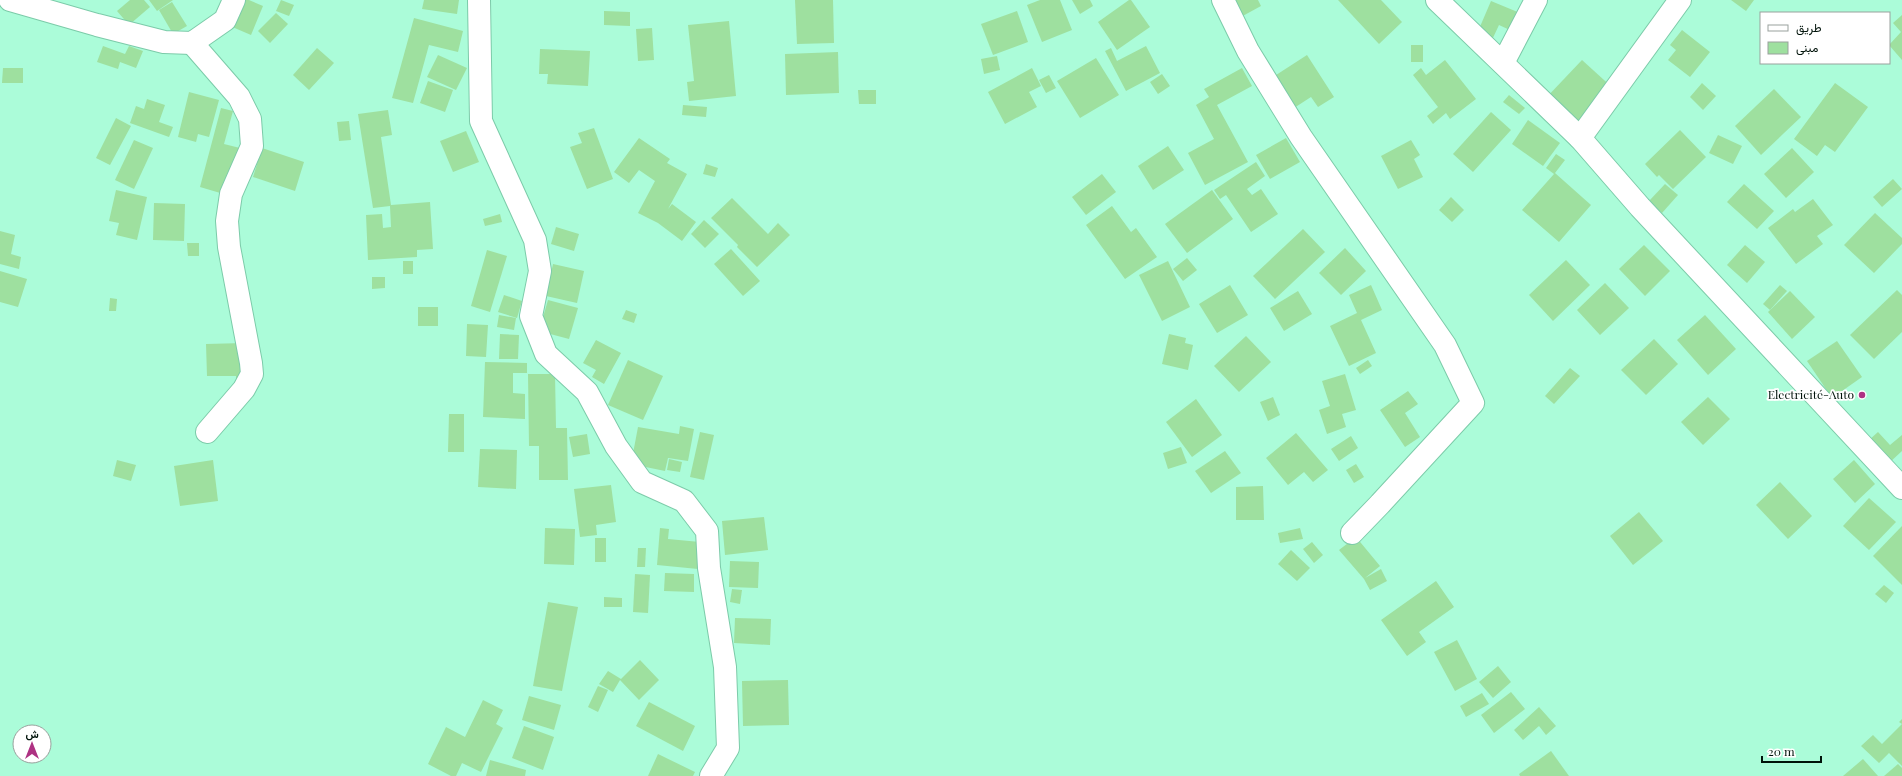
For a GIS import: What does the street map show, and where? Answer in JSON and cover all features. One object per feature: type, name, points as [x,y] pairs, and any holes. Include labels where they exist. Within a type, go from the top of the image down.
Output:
[{"type":"street","points":[[10,0],[97,25],[164,42],[192,43],[225,20],[234,0]]},
{"type":"street","points":[[479,0],[481,121],[535,240],[540,271],[531,316],[546,354],[586,392],[616,446],[642,482],[684,501],[707,531],[709,568],[725,667],[728,748],[711,776]]},
{"type":"street","points":[[1223,0],[1248,51],[1301,137],[1445,345],[1473,403],[1352,533]]},
{"type":"street","points":[[1436,0],[1504,63],[1580,138],[1640,207],[1902,488]]},
{"type":"street","points":[[1504,63],[1536,0]]},
{"type":"street","points":[[1580,138],[1680,0]]},
{"type":"street","points":[[192,43],[238,98],[250,119],[252,146],[231,194],[228,221],[229,247],[252,374],[244,389],[207,432]]},
{"type":"building","points":[[130,0],[144,0],[150,7],[129,25],[117,11]]},
{"type":"building","points":[[149,0],[173,0],[157,11]]},
{"type":"building","points":[[242,0],[249,0],[263,6],[251,35],[230,26]]},
{"type":"building","points":[[281,0],[294,5],[289,16],[276,11]]},
{"type":"building","points":[[424,0],[459,0],[457,14],[422,9]]},
{"type":"building","points":[[795,0],[833,0],[834,43],[797,44]]},
{"type":"building","points":[[1040,0],[1060,0],[1072,30],[1042,42],[1027,5]]},
{"type":"building","points":[[1072,0],[1090,0],[1093,6],[1080,14]]},
{"type":"building","points":[[1131,0],[1150,27],[1117,50],[1098,22]]},
{"type":"building","points":[[1230,0],[1258,0],[1261,6],[1239,18]]},
{"type":"building","points":[[1338,0],[1381,0],[1402,22],[1379,44]]},
{"type":"building","points":[[1731,0],[1754,0],[1746,11]]},
{"type":"building","points":[[1491,1],[1520,13],[1512,31],[1499,25],[1491,42],[1476,36]]},
{"type":"building","points":[[172,2],[187,26],[173,34],[159,10]]},
{"type":"building","points":[[604,11],[630,12],[630,26],[604,25]]},
{"type":"building","points":[[1017,11],[1028,42],[993,55],[981,24]]},
{"type":"building","points":[[276,13],[288,24],[270,43],[258,31]]},
{"type":"building","points":[[1902,15],[1902,60],[1890,46],[1890,44],[1901,32],[1893,23]]},
{"type":"building","points":[[414,18],[463,31],[458,52],[429,45],[413,103],[392,98]]},
{"type":"building","points":[[729,21],[736,96],[689,101],[687,82],[694,81],[688,25]]},
{"type":"building","points":[[652,28],[654,60],[638,61],[636,29]]},
{"type":"building","points":[[1682,30],[1710,52],[1690,77],[1668,60],[1676,50],[1670,45]]},
{"type":"building","points":[[1411,45],[1423,45],[1423,62],[1411,62]]},
{"type":"building","points":[[103,46],[125,54],[129,46],[143,51],[136,68],[120,62],[118,69],[97,62]]},
{"type":"building","points":[[1146,46],[1160,73],[1126,91],[1105,51],[1111,48],[1117,61]]},
{"type":"building","points":[[317,48],[334,63],[309,90],[293,75]]},
{"type":"building","points":[[540,49],[590,51],[588,86],[547,84],[548,74],[539,74]]},
{"type":"building","points":[[838,52],[839,93],[786,95],[785,54]]},
{"type":"building","points":[[438,55],[467,68],[456,90],[427,77]]},
{"type":"building","points":[[1307,55],[1334,97],[1318,107],[1311,97],[1294,108],[1273,77]]},
{"type":"building","points":[[997,56],[1000,70],[984,74],[981,59]]},
{"type":"building","points":[[1096,58],[1119,95],[1080,118],[1057,81]]},
{"type":"building","points":[[1445,60],[1476,99],[1450,119],[1446,113],[1433,124],[1427,116],[1438,107],[1413,75],[1421,68],[1426,75]]},
{"type":"building","points":[[1582,60],[1615,90],[1577,130],[1545,99]]},
{"type":"building","points":[[3,68],[23,68],[23,83],[2,83]]},
{"type":"building","points":[[1032,68],[1041,86],[1029,92],[1037,107],[1005,124],[988,92]]},
{"type":"building","points":[[1242,68],[1252,86],[1217,105],[1248,162],[1205,185],[1188,153],[1214,139],[1196,105],[1209,97],[1204,89]]},
{"type":"building","points":[[1162,74],[1170,86],[1158,94],[1150,82]]},
{"type":"building","points":[[1049,75],[1056,88],[1046,93],[1039,80]]},
{"type":"building","points":[[428,81],[453,90],[445,112],[420,103]]},
{"type":"building","points":[[1702,83],[1716,96],[1703,110],[1690,97]]},
{"type":"building","points":[[1835,83],[1868,107],[1835,152],[1825,145],[1817,156],[1794,139]]},
{"type":"building","points":[[1774,89],[1801,117],[1761,155],[1735,126]]},
{"type":"building","points":[[858,90],[876,90],[876,104],[859,104]]},
{"type":"building","points":[[189,92],[219,100],[209,137],[198,134],[196,142],[178,137]]},
{"type":"building","points":[[1509,95],[1525,108],[1519,114],[1503,102]]},
{"type":"building","points":[[147,99],[165,105],[159,122],[173,127],[169,137],[130,123],[136,106],[144,109]]},
{"type":"building","points":[[683,105],[707,107],[706,117],[682,115]]},
{"type":"building","points":[[221,108],[233,111],[224,144],[240,148],[227,195],[200,187]]},
{"type":"building","points":[[388,110],[392,135],[381,137],[391,205],[430,202],[433,249],[417,250],[417,257],[368,260],[366,215],[382,214],[383,228],[391,227],[390,206],[373,208],[358,114]]},
{"type":"building","points":[[1491,112],[1511,130],[1473,172],[1453,154]]},
{"type":"building","points":[[116,118],[131,126],[110,165],[96,158]]},
{"type":"building","points":[[1528,120],[1560,143],[1543,166],[1512,144]]},
{"type":"building","points":[[349,121],[351,140],[339,141],[337,122]]},
{"type":"building","points":[[594,128],[613,179],[587,189],[570,147],[582,143],[578,133]]},
{"type":"building","points":[[1680,130],[1706,157],[1673,189],[1659,175],[1657,177],[1645,164]]},
{"type":"building","points":[[466,131],[479,162],[453,172],[440,141]]},
{"type":"building","points":[[1718,135],[1742,146],[1733,164],[1709,153]]},
{"type":"building","points":[[639,138],[670,159],[667,163],[687,174],[668,209],[672,204],[696,222],[682,241],[658,223],[638,213],[655,181],[639,170],[629,183],[614,172]]},
{"type":"building","points":[[1286,138],[1300,162],[1270,179],[1256,155]]},
{"type":"building","points":[[134,140],[153,148],[134,189],[115,180]]},
{"type":"building","points":[[1411,140],[1420,155],[1414,159],[1423,177],[1398,189],[1381,156]]},
{"type":"building","points":[[1168,146],[1184,170],[1153,190],[1138,166]]},
{"type":"building","points":[[262,148],[304,162],[295,191],[253,177]]},
{"type":"building","points":[[1792,148],[1814,172],[1786,198],[1764,174]]},
{"type":"building","points":[[1556,154],[1565,160],[1555,173],[1591,205],[1559,242],[1522,210],[1554,174],[1546,168]]},
{"type":"building","points":[[1256,162],[1265,176],[1247,189],[1252,195],[1261,189],[1278,214],[1251,232],[1226,195],[1220,199],[1214,190]]},
{"type":"building","points":[[706,164],[718,168],[715,177],[703,174]]},
{"type":"building","points":[[1102,174],[1116,192],[1086,215],[1072,197]]},
{"type":"building","points":[[1893,179],[1902,189],[1882,207],[1873,197]]},
{"type":"building","points":[[1665,184],[1678,195],[1662,213],[1649,201]]},
{"type":"building","points":[[1744,184],[1774,211],[1757,229],[1727,202]]},
{"type":"building","points":[[116,190],[147,197],[137,240],[116,235],[119,223],[109,221]]},
{"type":"building","points":[[1212,190],[1233,219],[1187,253],[1165,224]]},
{"type":"building","points":[[1451,197],[1464,210],[1452,222],[1439,210]]},
{"type":"building","points":[[732,198],[768,234],[778,223],[790,235],[757,267],[737,247],[738,245],[711,218]]},
{"type":"building","points":[[1813,199],[1833,225],[1817,236],[1823,244],[1796,264],[1768,228],[1793,209],[1795,212]]},
{"type":"building","points":[[154,203],[185,204],[184,241],[153,240]]},
{"type":"building","points":[[1112,206],[1131,232],[1136,228],[1157,257],[1125,279],[1086,225]]},
{"type":"building","points":[[1875,213],[1902,238],[1902,244],[1874,273],[1844,245]]},
{"type":"building","points":[[500,214],[502,222],[485,226],[483,219]]},
{"type":"building","points":[[704,220],[719,234],[705,248],[691,234]]},
{"type":"building","points":[[556,227],[579,234],[574,251],[551,244]]},
{"type":"building","points":[[1303,229],[1325,252],[1275,299],[1253,276]]},
{"type":"building","points":[[0,231],[15,235],[11,254],[21,257],[19,269],[0,264]]},
{"type":"building","points":[[187,243],[199,243],[199,256],[188,256]]},
{"type":"building","points":[[1644,245],[1670,271],[1645,296],[1619,269]]},
{"type":"building","points":[[1745,245],[1765,262],[1747,283],[1727,265]]},
{"type":"building","points":[[1345,248],[1366,271],[1341,295],[1319,273]]},
{"type":"building","points":[[731,249],[760,281],[743,296],[714,264]]},
{"type":"building","points":[[487,250],[507,256],[490,312],[471,306]]},
{"type":"building","points":[[1187,258],[1197,270],[1183,281],[1173,269]]},
{"type":"building","points":[[1566,260],[1590,285],[1553,321],[1529,295]]},
{"type":"building","points":[[403,261],[413,261],[413,274],[403,274]]},
{"type":"building","points":[[1168,261],[1190,307],[1162,321],[1139,275]]},
{"type":"building","points":[[553,264],[584,271],[577,303],[546,296]]},
{"type":"building","points":[[0,271],[27,279],[18,307],[0,302]]},
{"type":"building","points":[[372,277],[385,277],[385,288],[372,289]]},
{"type":"building","points":[[1605,283],[1629,308],[1600,335],[1577,310]]},
{"type":"building","points":[[1230,285],[1248,315],[1217,333],[1199,304]]},
{"type":"building","points":[[1371,285],[1382,310],[1361,320],[1376,353],[1349,366],[1330,326],[1357,313],[1349,295]]},
{"type":"building","points":[[1780,285],[1787,291],[1770,310],[1763,304]]},
{"type":"building","points":[[1897,290],[1902,295],[1902,332],[1874,359],[1850,335]]},
{"type":"building","points":[[1298,291],[1312,314],[1284,331],[1270,308]]},
{"type":"building","points":[[1790,291],[1815,317],[1792,339],[1768,312]]},
{"type":"building","points":[[504,295],[522,301],[517,318],[498,312]]},
{"type":"building","points":[[110,298],[117,299],[116,311],[109,311]]},
{"type":"building","points":[[548,300],[578,308],[569,339],[539,331]]},
{"type":"building","points":[[418,307],[438,307],[438,326],[418,326]]},
{"type":"building","points":[[626,310],[637,314],[634,323],[622,319]]},
{"type":"building","points":[[499,315],[516,318],[514,330],[497,327]]},
{"type":"building","points":[[1705,315],[1736,349],[1708,375],[1677,340]]},
{"type":"building","points":[[467,324],[488,325],[486,357],[466,356]]},
{"type":"building","points":[[500,334],[519,335],[518,359],[499,359]]},
{"type":"building","points":[[1169,334],[1186,338],[1185,343],[1193,345],[1188,370],[1162,364]]},
{"type":"building","points":[[1246,336],[1271,362],[1239,392],[1214,366]]},
{"type":"building","points":[[1654,339],[1678,364],[1646,395],[1621,370]]},
{"type":"building","points":[[596,340],[621,353],[604,384],[592,377],[596,370],[583,363]]},
{"type":"building","points":[[1837,341],[1862,377],[1832,398],[1807,361]]},
{"type":"building","points":[[244,343],[245,378],[236,378],[236,376],[207,376],[206,344]]},
{"type":"building","points":[[628,360],[663,376],[643,420],[608,405]]},
{"type":"building","points":[[1368,360],[1372,366],[1360,374],[1356,368]]},
{"type":"building","points":[[485,362],[527,363],[527,373],[513,373],[513,393],[525,394],[525,419],[483,417]]},
{"type":"building","points":[[1570,368],[1580,376],[1554,404],[1545,396]]},
{"type":"building","points":[[528,374],[555,374],[556,428],[567,428],[568,480],[539,480],[539,446],[529,446]]},
{"type":"building","points":[[1345,374],[1356,410],[1342,414],[1346,427],[1327,434],[1319,410],[1330,406],[1322,381]]},
{"type":"building","points":[[1408,391],[1418,404],[1405,413],[1420,437],[1405,447],[1380,410]]},
{"type":"building","points":[[1273,397],[1280,415],[1268,421],[1260,402]]},
{"type":"building","points":[[1708,397],[1730,419],[1703,445],[1681,422]]},
{"type":"building","points":[[1196,399],[1222,435],[1192,457],[1166,422]]},
{"type":"building","points":[[449,414],[464,414],[464,452],[448,452]]},
{"type":"building","points":[[680,426],[694,429],[688,461],[668,458],[665,471],[631,464],[638,427],[679,434]]},
{"type":"building","points":[[700,432],[714,435],[704,480],[690,477]]},
{"type":"building","points":[[1878,432],[1890,445],[1902,435],[1902,451],[1889,463],[1868,441]]},
{"type":"building","points":[[1296,433],[1328,470],[1313,482],[1304,472],[1288,485],[1266,458]]},
{"type":"building","points":[[587,434],[590,454],[573,457],[569,437]]},
{"type":"building","points":[[1351,436],[1358,448],[1339,461],[1331,449]]},
{"type":"building","points":[[1181,447],[1187,463],[1168,469],[1163,453]]},
{"type":"building","points":[[480,449],[517,450],[516,489],[478,487]]},
{"type":"building","points":[[1225,451],[1241,473],[1211,493],[1195,471]]},
{"type":"building","points":[[669,459],[682,462],[680,472],[667,470]]},
{"type":"building","points":[[117,460],[136,465],[131,481],[113,476]]},
{"type":"building","points":[[213,460],[218,501],[180,506],[174,466]]},
{"type":"building","points":[[1854,460],[1875,484],[1855,503],[1833,479]]},
{"type":"building","points":[[1356,464],[1364,477],[1354,483],[1346,470]]},
{"type":"building","points":[[1780,482],[1812,516],[1788,539],[1756,505]]},
{"type":"building","points":[[611,485],[616,522],[596,525],[597,535],[580,537],[574,489]]},
{"type":"building","points":[[1263,486],[1264,520],[1236,520],[1236,487]]},
{"type":"building","points":[[1869,498],[1896,522],[1869,550],[1843,526]]},
{"type":"building","points":[[1639,512],[1663,541],[1633,565],[1610,536]]},
{"type":"building","points":[[764,517],[768,550],[725,555],[722,521]]},
{"type":"building","points":[[1902,526],[1902,585],[1873,556]]},
{"type":"building","points":[[545,528],[575,529],[574,565],[544,564]]},
{"type":"building","points":[[660,528],[669,529],[668,539],[700,542],[698,569],[657,565]]},
{"type":"building","points":[[1300,528],[1303,539],[1280,543],[1278,533]]},
{"type":"building","points":[[1356,537],[1380,566],[1365,578],[1381,569],[1387,581],[1370,590],[1364,579],[1339,550]]},
{"type":"building","points":[[595,538],[606,538],[606,562],[595,562]]},
{"type":"building","points":[[1312,542],[1323,555],[1314,563],[1303,549]]},
{"type":"building","points":[[638,548],[646,548],[645,567],[637,567]]},
{"type":"building","points":[[1291,550],[1310,568],[1297,581],[1278,564]]},
{"type":"building","points":[[730,561],[759,562],[758,588],[729,587]]},
{"type":"building","points":[[665,573],[694,574],[694,592],[664,591]]},
{"type":"building","points":[[635,574],[650,575],[648,613],[633,612]]},
{"type":"building","points":[[1436,581],[1454,607],[1419,632],[1426,642],[1407,656],[1381,620]]},
{"type":"building","points":[[1884,585],[1894,593],[1886,603],[1875,594]]},
{"type":"building","points":[[732,589],[742,590],[740,604],[730,602]]},
{"type":"building","points":[[604,597],[622,598],[622,607],[604,607]]},
{"type":"building","points":[[548,602],[578,607],[562,691],[533,686]]},
{"type":"building","points":[[735,618],[771,619],[770,645],[734,643]]},
{"type":"building","points":[[1457,640],[1477,679],[1455,691],[1434,652]]},
{"type":"building","points":[[640,660],[659,680],[639,700],[620,680],[613,692],[599,684],[608,671],[621,679]]},
{"type":"building","points":[[1498,666],[1511,682],[1493,698],[1479,682]]},
{"type":"building","points":[[788,680],[789,725],[743,726],[742,681]]},
{"type":"building","points":[[598,686],[608,690],[598,712],[588,707]]},
{"type":"building","points":[[1511,692],[1525,709],[1494,733],[1481,715]]},
{"type":"building","points":[[1482,693],[1489,704],[1466,717],[1460,706]]},
{"type":"building","points":[[529,696],[561,705],[554,730],[522,720]]},
{"type":"building","points":[[483,700],[503,710],[496,724],[503,728],[481,772],[462,763],[456,776],[451,776],[428,764],[446,727],[465,737]]},
{"type":"building","points":[[649,702],[695,726],[683,751],[636,726]]},
{"type":"building","points":[[1539,707],[1556,726],[1546,735],[1539,726],[1523,740],[1514,730]]},
{"type":"building","points":[[1902,724],[1902,766],[1889,753],[1879,763],[1861,746],[1873,735],[1882,744]]},
{"type":"building","points":[[524,726],[554,737],[543,770],[512,758]]},
{"type":"building","points":[[1551,751],[1569,776],[1520,776],[1519,774]]},
{"type":"building","points":[[658,754],[695,772],[693,776],[648,776]]},
{"type":"building","points":[[1863,759],[1878,776],[1843,776]]},
{"type":"building","points":[[490,760],[526,770],[525,776],[486,776]]},
{"type":"building","points":[[1898,764],[1902,768],[1902,776],[1884,776]]},
{"type":"place","name":"Electricité-Auto","points":[[1862,395]]}]
